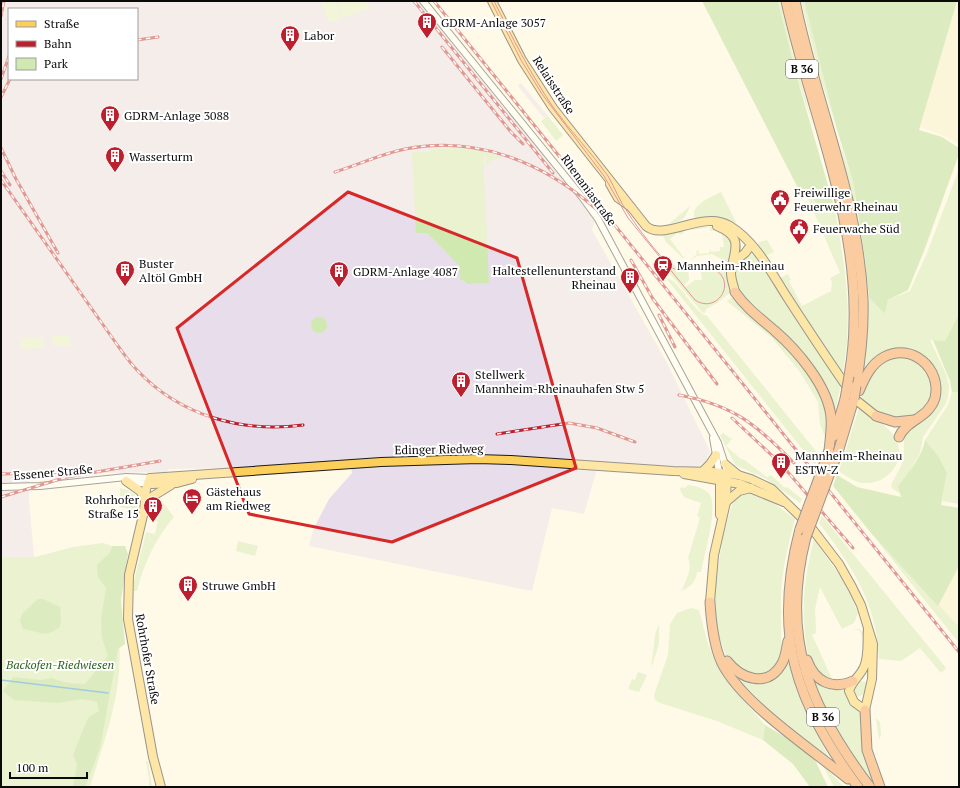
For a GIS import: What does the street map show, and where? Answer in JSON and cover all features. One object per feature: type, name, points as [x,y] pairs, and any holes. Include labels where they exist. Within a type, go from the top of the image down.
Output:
[{"type":"highway","name":"B 36","points":[[786,1],[797,50],[851,210],[861,272],[863,327],[858,388]]},
{"type":"highway","name":"B 36","points":[[795,1],[827,137],[842,212],[852,276],[854,322],[849,376],[850,402],[839,449],[806,537],[800,564],[794,637],[806,673],[824,718],[845,754],[876,785]]},
{"type":"highway","points":[[735,292],[744,305],[791,347],[815,378],[829,406],[831,439]]},
{"type":"highway","points":[[850,402],[870,370],[884,358],[900,353],[914,355],[929,367],[933,374],[936,384],[933,402],[928,412],[904,428],[899,437]]},
{"type":"highway","name":"B 36","points":[[850,402],[831,439],[829,451],[800,529],[794,552],[788,593],[801,688],[815,722],[832,750],[858,787]]},
{"type":"highway","points":[[876,416],[895,422],[917,420]]},
{"type":"highway","points":[[710,602],[711,617],[718,655],[737,684],[753,702],[858,787]]},
{"type":"highway","points":[[717,644],[726,661],[738,673],[748,678],[760,679],[772,675],[780,667],[794,637]]},
{"type":"highway","points":[[794,637],[810,668],[816,677],[822,682],[837,685],[856,678]]},
{"type":"highway","points":[[865,710],[867,750],[876,785]]},
{"type":"main road","name":"Relaisstraße","points":[[492,1],[522,60],[543,93],[606,175],[618,198],[631,208],[646,226],[654,231],[704,220],[731,226],[761,257],[856,400],[876,416]]},
{"type":"main road","name":"Relaisstraße","points":[[697,222],[710,224],[725,230],[735,231]]},
{"type":"main road","points":[[725,230],[733,236],[736,241],[736,254],[731,277],[735,292]]},
{"type":"main road","points":[[736,254],[742,248],[751,245]]},
{"type":"main road","points":[[734,262],[745,253],[751,245]]},
{"type":"main road","points":[[703,471],[716,455]]},
{"type":"main road","name":"Edinger Riedweg","points":[[150,482],[206,475],[376,463],[472,459],[511,460],[674,471],[703,471],[723,477]]},
{"type":"main road","points":[[725,464],[738,475],[761,483],[772,489],[810,526],[839,564],[861,605],[873,644],[870,686],[865,710],[852,700],[849,691],[856,678],[864,668],[867,656],[868,629]]},
{"type":"main road","name":"Edinger Riedweg","points":[[674,471],[696,477],[723,477]]},
{"type":"main road","name":"Edinger Riedweg","points":[[150,482],[177,483],[206,475]]},
{"type":"main road","points":[[723,477],[738,475]]},
{"type":"main road","points":[[723,477],[785,502]]},
{"type":"main road","points":[[710,602],[714,555],[726,502],[723,477]]},
{"type":"main road","points":[[720,528],[723,477]]},
{"type":"main road","points":[[126,481],[147,497],[177,483]]},
{"type":"main road","name":"Rohrhofer Straße","points":[[150,482],[130,575],[127,596],[130,635],[161,787]]},
{"type":"main road","points":[[726,502],[739,491],[752,488]]},
{"type":"main road","points":[[856,678],[866,679],[870,686]]},
{"type":"main road","points":[[852,700],[867,698]]},
{"type":"street","name":"Rhenaniastraße","points":[[423,1],[595,214],[718,444],[725,464],[723,477]]},
{"type":"street","name":"Rhenaniastraße","points":[[713,436],[716,455],[723,477]]},
{"type":"street","name":"Essener Straße","points":[[1,487],[40,486],[126,477],[150,482]]},
{"type":"street","name":"Essener Straße","points":[[108,479],[150,482]]},
{"type":"highlighted area","points":[[348,192],[517,258],[576,468],[392,542],[249,514],[177,328]]},
{"type":"shaded area","points":[[1,1],[418,1],[595,220],[592,230],[667,363],[710,451],[706,461],[698,467],[599,462],[584,514],[552,508],[532,591],[309,546],[313,530],[329,499],[352,473],[350,461],[241,468],[168,469],[167,472],[106,473],[68,479],[29,479],[29,499],[34,558],[1,562]]},
{"type":"shaded area","points":[[957,1],[959,1],[959,144],[940,134],[920,127]]},
{"type":"shaded area","points":[[521,83],[548,116],[544,118],[518,86]]},
{"type":"shaded area","points":[[959,566],[959,627],[938,606]]},
{"type":"green space","points":[[321,1],[336,1],[342,18],[329,23]]},
{"type":"green space","points":[[337,1],[367,1],[370,8],[343,18]]},
{"type":"green space","points":[[702,1],[778,1],[796,74],[834,206],[820,211],[812,195],[807,196],[804,190],[800,192]]},
{"type":"green space","points":[[778,1],[780,1],[791,47],[815,132],[796,74]]},
{"type":"green space","points":[[801,1],[804,1],[836,126],[821,80]]},
{"type":"green space","points":[[804,1],[957,1],[919,130],[942,137],[959,148],[959,154],[924,251],[908,290],[888,300],[885,314],[869,298],[865,258],[853,182],[836,126]]},
{"type":"green space","points":[[548,116],[563,135],[556,141],[541,121]]},
{"type":"green space","points":[[839,141],[853,182],[858,219]]},
{"type":"green space","points":[[429,149],[474,149],[502,157],[490,161],[486,167],[486,156],[483,156],[489,283],[466,284],[466,282],[460,279],[459,265],[427,233],[416,233],[412,152],[430,152]]},
{"type":"green space","points":[[959,169],[959,314],[945,341],[930,340],[946,374],[949,386],[948,398],[945,405],[923,437],[920,453],[910,471],[898,486],[901,494],[893,489],[891,485],[904,460],[904,432],[931,413],[934,369],[924,357],[910,350],[865,369],[869,298],[885,314],[888,300],[910,291],[927,253]]},
{"type":"green space","points":[[721,192],[736,222],[732,224],[708,218],[695,218],[694,213],[698,205]]},
{"type":"green space","points":[[812,195],[820,211],[834,206],[842,249],[848,312],[846,355],[842,376],[780,278],[788,274],[791,280],[789,281],[802,306],[831,291],[832,282],[830,278],[840,273],[807,196]]},
{"type":"green space","points":[[690,206],[683,219],[669,224]]},
{"type":"green space","points":[[698,225],[709,227],[691,230],[691,228],[698,227]]},
{"type":"green space","points":[[710,227],[720,229],[734,243],[729,263],[712,254],[697,256],[690,260],[697,254],[696,252],[698,250],[699,254],[709,253],[710,249],[711,252],[720,251],[720,247],[724,247],[722,233],[719,234],[715,230],[710,231]]},
{"type":"green space","points":[[681,230],[684,232],[680,235],[677,231],[677,233],[670,239],[684,258],[666,242],[663,236],[664,233]]},
{"type":"green space","points":[[767,240],[774,252],[765,256],[758,245],[759,242]]},
{"type":"green space","points":[[751,250],[756,254],[841,384],[835,412],[820,377],[744,303],[739,295],[734,281],[734,275],[739,263]]},
{"type":"green space","points":[[670,263],[679,268],[688,268],[689,280],[684,285],[686,287],[695,280],[702,280],[701,272],[691,271],[691,268],[715,265],[715,263],[720,264],[724,266],[729,273],[731,292],[717,303],[706,309],[705,313],[702,312],[665,268]]},
{"type":"green space","points":[[666,278],[675,283],[696,308],[707,316],[819,455],[815,465]]},
{"type":"green space","points":[[734,296],[791,352],[805,368],[816,385],[825,402],[829,419],[825,437],[820,424],[818,402],[800,372],[772,338],[727,301]]},
{"type":"green space","points":[[959,314],[959,392],[952,392],[950,381],[933,340],[945,341]]},
{"type":"green space","points":[[316,317],[322,317],[327,322],[325,331],[322,333],[316,333],[311,328],[311,322]]},
{"type":"green space","points":[[52,336],[70,336],[71,346],[53,346]]},
{"type":"green space","points":[[44,337],[44,348],[21,349],[21,338]]},
{"type":"green space","points":[[901,356],[919,362],[928,372],[932,382],[931,393],[927,404],[919,412],[909,418],[897,420],[884,417],[861,401],[866,385],[874,371],[885,361]]},
{"type":"green space","points":[[952,392],[959,392],[959,504],[942,501],[947,473],[939,457],[925,440],[948,405]]},
{"type":"green space","points":[[859,408],[888,429],[895,438],[898,446],[899,455],[893,470],[880,480],[872,483],[856,481],[839,471]]},
{"type":"green space","points":[[723,433],[732,439],[726,446],[742,460],[743,459],[767,477],[771,475],[785,488],[787,487],[802,499],[800,503],[766,479],[735,465],[720,435]]},
{"type":"green space","points":[[925,440],[939,457],[947,473],[941,505],[959,508],[959,566],[938,606],[871,533],[833,486],[837,475],[857,487],[901,497],[898,486],[911,470],[921,452]]},
{"type":"green space","points":[[688,485],[703,489],[710,495],[712,501],[711,521],[701,572],[697,572],[693,583],[684,590],[677,592],[682,590],[688,574],[690,566],[688,558],[700,518],[697,516],[701,503],[684,497],[680,490],[681,487],[685,488]]},
{"type":"green space","points":[[120,488],[125,489],[135,495],[137,511],[120,507]]},
{"type":"green space","points":[[748,491],[768,499],[795,519],[786,557],[782,586],[780,664],[762,677],[735,668],[726,655],[718,634],[715,613],[716,583],[723,535],[734,498]]},
{"type":"green space","points":[[156,500],[161,500],[174,517],[161,534],[151,552],[137,591],[134,591],[134,581],[146,532],[155,534],[158,521],[149,519],[151,507]]},
{"type":"green space","points":[[822,516],[946,668],[941,673],[920,648],[901,661],[879,659],[877,639],[868,603],[852,570],[819,523]]},
{"type":"green space","points":[[871,533],[959,627],[959,643]]},
{"type":"green space","points":[[814,539],[844,582],[858,613],[854,623],[842,629],[820,587],[815,609],[816,633],[812,635],[833,681],[847,680],[857,672],[862,659],[863,639],[859,630],[853,630],[859,629],[864,633],[865,652],[863,664],[859,672],[846,681],[831,682],[818,675],[812,668],[807,652],[804,602],[806,577]]},
{"type":"green space","points":[[238,541],[258,546],[255,556],[236,551]]},
{"type":"green space","name":"Backofen-Riedwiesen","points":[[103,543],[112,546],[111,550],[120,657],[115,701],[90,787],[1,787],[1,557],[35,557],[73,547]]},
{"type":"green space","points":[[112,546],[125,546],[128,554],[121,600],[125,644],[118,649],[100,748],[85,787],[73,787],[77,764],[73,755],[88,718],[99,711],[97,702],[82,699],[58,703],[14,700],[3,691],[13,677],[41,680],[51,678],[68,683],[85,684],[108,656],[102,638],[101,620],[106,588],[98,577],[97,565],[110,553]]},
{"type":"green space","points":[[38,599],[43,599],[60,607],[60,627],[55,631],[50,633],[42,633],[23,629],[20,621],[22,614]]},
{"type":"green space","points":[[691,608],[699,610],[708,644],[715,661],[734,689],[765,725],[763,740],[717,721],[660,703],[655,700],[654,695],[668,655],[670,624],[677,613]]},
{"type":"green space","points":[[659,624],[659,644],[651,669],[655,635]]},
{"type":"green space","points":[[789,663],[796,689],[806,714],[830,759],[766,708],[740,681],[756,683],[766,682],[781,673]]},
{"type":"green space","points":[[638,672],[647,675],[639,692],[628,689],[632,679],[635,680]]},
{"type":"green space","points":[[814,681],[831,689],[848,686],[863,710],[875,781],[873,783],[839,735],[825,709]]},
{"type":"green space","points":[[860,681],[867,684],[863,695],[857,697],[855,696],[853,689]]},
{"type":"green space","points":[[876,718],[880,722],[881,735],[879,740]]},
{"type":"green space","points":[[765,725],[792,741],[814,758],[828,787],[810,787],[793,764],[763,740]]},
{"type":"green space","points":[[146,761],[148,761],[152,787],[149,787]]},
{"type":"green space","points":[[823,766],[825,767],[844,787],[834,787]]},
{"type":"waterway","points":[[1,680],[108,693]]},
{"type":"tram line","points":[[491,1],[521,60],[542,94],[604,176],[628,218],[695,300],[703,303],[716,301],[721,296],[725,283],[717,271],[711,268],[687,270],[675,269],[670,266],[653,248],[642,234],[625,209],[608,176],[553,107],[522,55],[494,1]]},
{"type":"railway","points":[[1,16],[4,1]]},
{"type":"railway","points":[[414,1],[553,173]]},
{"type":"railway","points":[[434,1],[959,652]]},
{"type":"railway","points":[[138,40],[158,37]]},
{"type":"railway","points":[[442,47],[511,132],[523,144]]},
{"type":"railway","points":[[1,79],[8,59]]},
{"type":"railway","points":[[1,97],[10,80]]},
{"type":"railway","points":[[335,172],[405,149],[431,146],[457,146],[483,149],[507,156],[554,178],[575,192],[596,209]]},
{"type":"railway","points":[[1,148],[16,179],[58,253]]},
{"type":"railway","points":[[1,171],[10,185]]},
{"type":"railway","points":[[1,180],[125,355],[137,370],[154,386],[172,399],[192,410],[213,418],[257,426],[280,427],[303,425]]},
{"type":"railway","points":[[631,260],[653,299],[717,384]]},
{"type":"railway","points":[[659,315],[675,347]]},
{"type":"railway","points":[[679,395],[714,404],[742,418],[768,437],[794,463]]},
{"type":"railway","points":[[732,418],[781,464],[853,548]]},
{"type":"railway","points":[[497,434],[569,423],[597,428],[635,442]]},
{"type":"railway","points":[[1,497],[67,477],[160,461]]},
{"type":"railway","points":[[1,474],[71,472]]},
{"type":"place","name":"GDRM-Anlage 3057","points":[[427,39]]},
{"type":"place","name":"Labor","points":[[290,52]]},
{"type":"place","name":"GDRM-Anlage 3088","points":[[110,132]]},
{"type":"place","name":"Wasserturm","points":[[115,173]]},
{"type":"place","name":"Freiwillige Feuerwehr Rheinau","points":[[780,216]]},
{"type":"place","name":"Feuerwache Süd","points":[[799,245]]},
{"type":"place","name":"Mannheim-Rheinau","points":[[663,282]]},
{"type":"place","name":"Buster Altöl GmbH","points":[[125,287]]},
{"type":"place","name":"GDRM-Anlage 4087","points":[[339,288]]},
{"type":"place","name":"Haltestellenunterstand Rheinau","points":[[630,294]]},
{"type":"place","name":"Stellwerk Mannheim-Rheinauhafen Stw 5","points":[[461,398]]},
{"type":"place","name":"Mannheim-Rheinau ESTW-Z","points":[[781,479]]},
{"type":"place","name":"Gästehaus am Riedweg","points":[[192,515]]},
{"type":"place","name":"Rohrhofer Straße 15","points":[[153,523]]},
{"type":"place","name":"Struwe GmbH","points":[[188,602]]}]
